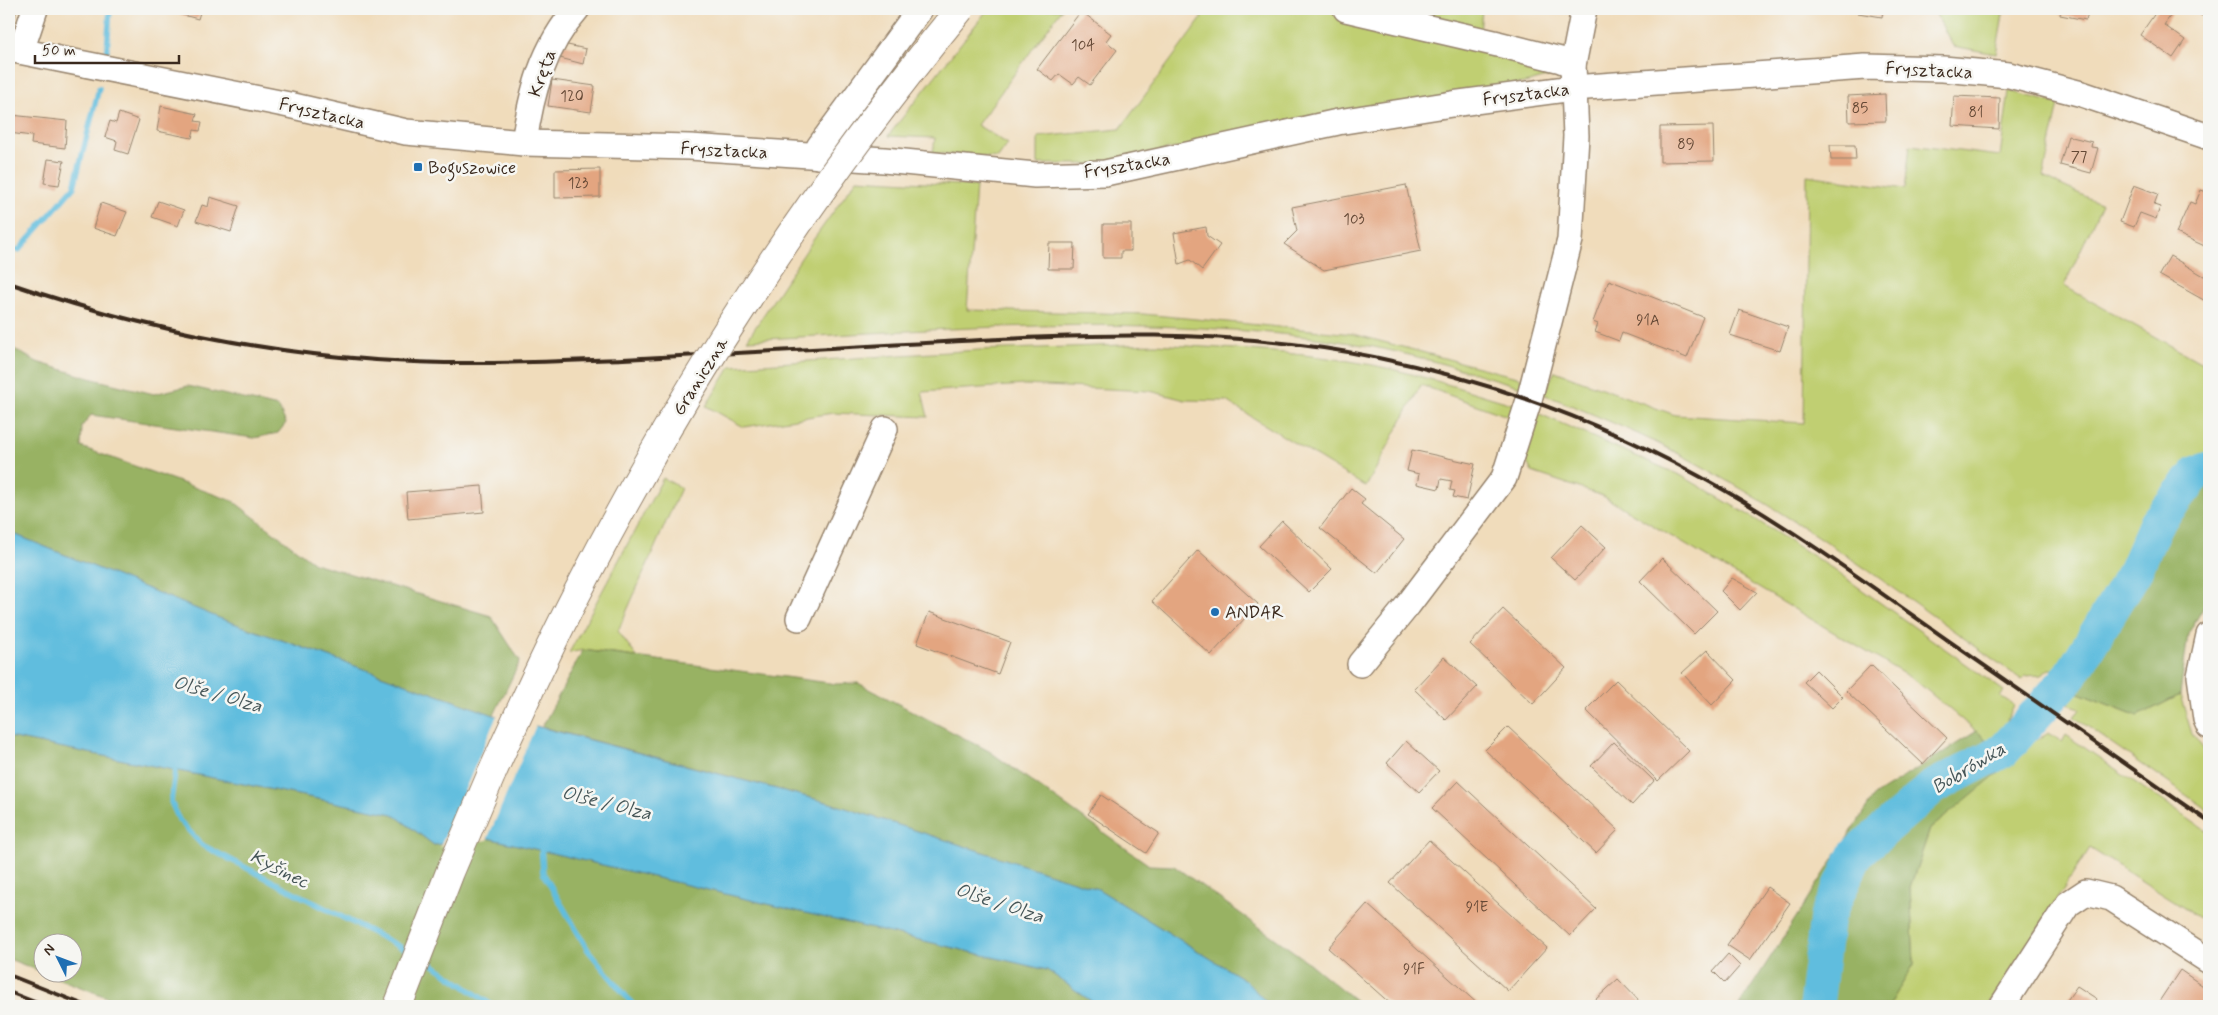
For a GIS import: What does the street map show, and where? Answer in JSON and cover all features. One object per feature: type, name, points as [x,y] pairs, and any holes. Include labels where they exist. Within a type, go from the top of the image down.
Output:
[{"type":"main road","name":"Graniczna","points":[[398,1006],[450,872],[544,658],[585,576],[667,430],[760,281],[808,210],[902,82],[960,9]]},
{"type":"street","points":[[15,50],[35,9]]},
{"type":"street","name":"Kręta","points":[[524,144],[534,91],[548,51],[577,9]]},
{"type":"street","points":[[818,156],[819,146],[920,9]]},
{"type":"street","points":[[1346,9],[1561,60],[1573,77]]},
{"type":"street","points":[[1360,664],[1408,605],[1504,478],[1529,400],[1570,240],[1576,136],[1573,77],[1584,9]]},
{"type":"street","name":"Frysztacka","points":[[15,50],[289,105],[406,132],[524,144],[690,148],[818,156],[1035,175],[1105,173],[1338,122],[1452,104],[1573,77],[1865,67],[2009,75],[2082,94],[2209,138]]},
{"type":"street","points":[[799,618],[885,429]]},
{"type":"street","points":[[2209,635],[2200,676],[2206,719],[2209,726]]},
{"type":"street","points":[[2002,1006],[2068,904],[2086,892],[2111,898],[2209,961]]},
{"type":"green space","points":[[988,9],[1062,9],[977,125],[1008,144],[998,158],[933,153],[935,138],[888,136]]},
{"type":"green space","points":[[1190,9],[1333,9],[1558,65],[1557,74],[1529,82],[1091,164],[1038,164],[1038,137],[1120,129],[1202,18]]},
{"type":"green space","points":[[1379,9],[1482,9],[1480,34]]},
{"type":"green space","points":[[1933,9],[2004,9],[1996,54],[1953,46]]},
{"type":"green space","points":[[2009,91],[2059,104],[2043,177],[2102,204],[2064,286],[2209,367],[2209,457],[2194,462],[2160,496],[2129,565],[2071,662],[2061,670],[2049,669],[2041,675],[2025,676],[2022,680],[1856,562],[1770,506],[1681,455],[1613,423],[1543,394],[1555,371],[1675,415],[1804,423],[1807,175],[1905,189],[1910,145],[2000,156]]},
{"type":"green space","points":[[857,179],[976,186],[967,310],[1143,314],[1353,334],[1524,379],[1522,387],[1437,362],[1373,347],[1276,334],[1201,328],[1049,326],[898,331],[747,340],[811,243]]},
{"type":"green space","points":[[1155,344],[1277,352],[1370,365],[1435,380],[1519,406],[1510,417],[1421,385],[1366,487],[1226,401],[1185,400],[1150,391],[1024,385],[922,392],[928,417],[833,413],[744,427],[706,406],[731,366],[979,350]]},
{"type":"green space","points":[[9,346],[37,362],[93,379],[154,394],[188,386],[278,407],[286,423],[278,433],[254,438],[91,415],[82,426],[81,447],[233,501],[314,563],[491,616],[520,661],[494,715],[219,618],[9,532]]},
{"type":"green space","points":[[1535,412],[1682,476],[1747,514],[1830,567],[2004,691],[2000,696],[2014,705],[2003,729],[2025,746],[2049,733],[2062,742],[2066,735],[2209,833],[2209,924],[2090,848],[1988,1006],[1889,1006],[1914,964],[1910,887],[1930,829],[2011,761],[1916,681],[1603,496],[1532,472],[1523,455]]},
{"type":"green space","points":[[663,478],[681,488],[618,631],[637,657],[583,650],[569,653]]},
{"type":"green space","points":[[2209,486],[2209,598],[2188,634],[2180,695],[2138,716],[2076,692],[2100,660],[2147,570],[2194,493]]},
{"type":"green space","points":[[583,650],[837,684],[858,683],[989,751],[1149,865],[1174,866],[1304,959],[1362,1006],[1270,1006],[1245,980],[1098,889],[830,803],[542,727]]},
{"type":"green space","points":[[2076,692],[2138,716],[2180,695],[2192,734],[2209,756],[2209,811],[2074,717],[2080,708],[2068,704]]},
{"type":"green space","points":[[1977,731],[2011,762],[1930,829],[1910,887],[1914,964],[1889,1006],[1739,1006],[1875,795]]},
{"type":"green space","points":[[9,737],[393,814],[434,845],[488,838],[1047,970],[1098,1006],[130,1006],[67,982],[82,982],[82,932],[32,932],[32,968],[9,959]]},
{"type":"water","name":"Olše / Olza","points":[[9,532],[219,618],[494,715],[830,803],[1098,889],[1245,980],[1270,1006],[1098,1006],[1047,970],[488,838],[434,845],[393,814],[9,737]]},
{"type":"pier","points":[[498,713],[537,723],[487,840],[440,847]]},
{"type":"building","points":[[9,9],[17,9],[13,24],[9,23]]},
{"type":"building","points":[[173,9],[201,9],[198,19],[172,12]]},
{"type":"building","points":[[1859,9],[1883,9],[1882,17],[1858,13]]},
{"type":"building","points":[[2061,9],[2089,9],[2086,20],[2060,15]]},
{"type":"building","points":[[2158,9],[2175,9],[2164,25],[2185,40],[2173,58],[2140,35]]},
{"type":"building","points":[[2192,9],[2207,9],[2202,16]]},
{"type":"building","points":[[1081,11],[1111,34],[1106,41],[1117,50],[1090,85],[1079,77],[1073,84],[1059,74],[1053,81],[1037,69]]},
{"type":"building","points":[[563,44],[586,49],[583,64],[560,58]]},
{"type":"building","points":[[552,80],[595,86],[591,112],[548,106]]},
{"type":"building","points":[[1885,94],[1886,121],[1849,122],[1848,96]]},
{"type":"building","points":[[1954,96],[2000,98],[1999,129],[1952,126]]},
{"type":"building","points":[[161,106],[197,114],[195,121],[202,122],[200,131],[194,130],[192,138],[157,131]]},
{"type":"building","points":[[119,113],[139,120],[128,154],[115,150],[117,141],[105,137],[110,121],[116,123]]},
{"type":"building","points":[[11,115],[67,121],[65,148],[31,144],[32,136],[9,133]]},
{"type":"building","points":[[1713,126],[1714,161],[1660,162],[1660,127]]},
{"type":"building","points":[[2068,136],[2092,142],[2091,147],[2098,148],[2091,173],[2060,165]]},
{"type":"building","points":[[1830,145],[1855,145],[1856,160],[1831,160]]},
{"type":"building","points":[[48,159],[64,161],[59,185],[44,183]]},
{"type":"building","points":[[600,169],[600,197],[555,198],[555,170]]},
{"type":"building","points":[[1406,185],[1421,251],[1324,270],[1284,244],[1297,231],[1292,207]]},
{"type":"building","points":[[2134,185],[2158,194],[2154,205],[2160,207],[2156,219],[2140,213],[2134,227],[2120,222]]},
{"type":"building","points":[[2209,186],[2209,248],[2176,233],[2190,202],[2195,204],[2201,190],[2207,192]]},
{"type":"building","points":[[210,197],[239,206],[231,232],[196,221],[202,205],[208,207]]},
{"type":"building","points":[[158,201],[184,210],[178,226],[152,217]]},
{"type":"building","points":[[101,203],[127,212],[117,236],[93,228]]},
{"type":"building","points":[[1103,224],[1131,224],[1131,251],[1121,251],[1121,258],[1103,258]]},
{"type":"building","points":[[1206,227],[1207,236],[1220,245],[1202,270],[1190,260],[1179,264],[1174,233]]},
{"type":"building","points":[[1049,243],[1075,243],[1074,269],[1048,269]]},
{"type":"building","points":[[2170,256],[2209,279],[2209,303],[2159,275]]},
{"type":"building","points":[[1609,280],[1703,317],[1687,358],[1622,333],[1619,341],[1595,332],[1598,324],[1593,322]]},
{"type":"building","points":[[1739,310],[1788,327],[1780,351],[1730,335]]},
{"type":"building","points":[[1412,450],[1475,464],[1467,500],[1453,497],[1455,491],[1450,490],[1452,481],[1441,479],[1439,489],[1417,484],[1419,474],[1407,471]]},
{"type":"building","points":[[482,486],[484,512],[408,519],[406,492]]},
{"type":"building","points":[[1351,488],[1365,499],[1361,504],[1404,539],[1377,573],[1320,528]]},
{"type":"building","points":[[1282,521],[1332,569],[1309,592],[1259,546]]},
{"type":"building","points":[[1582,525],[1606,547],[1575,580],[1551,558]]},
{"type":"building","name":"ANDAR","points":[[1198,550],[1258,604],[1211,655],[1152,601]]},
{"type":"building","points":[[1662,558],[1717,611],[1694,634],[1640,581]]},
{"type":"building","points":[[1732,578],[1757,592],[1740,610],[1721,591]]},
{"type":"building","points":[[1503,609],[1566,668],[1533,704],[1470,644]]},
{"type":"building","points":[[929,612],[1010,642],[998,674],[917,644]]},
{"type":"building","points":[[1707,650],[1736,680],[1712,705],[1682,673]]},
{"type":"building","points":[[1444,657],[1477,687],[1446,720],[1414,689]]},
{"type":"building","points":[[1871,665],[1947,738],[1923,764],[1846,691]]},
{"type":"building","points":[[1816,670],[1843,697],[1832,708],[1804,682]]},
{"type":"building","points":[[1616,680],[1689,751],[1658,781],[1586,710]]},
{"type":"building","points":[[1508,727],[1618,830],[1596,853],[1485,750]]},
{"type":"building","points":[[1406,741],[1439,771],[1419,792],[1387,763]]},
{"type":"building","points":[[1614,742],[1654,781],[1632,805],[1591,766]]},
{"type":"building","points":[[1458,781],[1596,909],[1570,936],[1432,808]]},
{"type":"building","points":[[1101,795],[1159,833],[1146,853],[1088,814]]},
{"type":"building","points":[[1429,840],[1547,948],[1508,991],[1390,883]]},
{"type":"building","points":[[1767,887],[1790,903],[1750,960],[1727,945]]},
{"type":"building","points":[[1367,904],[1480,1006],[1393,1006],[1328,948]]},
{"type":"building","points":[[1728,954],[1740,966],[1725,983],[1713,971]]},
{"type":"building","points":[[2180,970],[2209,990],[2209,1006],[2156,1006]]},
{"type":"building","points":[[1618,979],[1644,1006],[1600,1006],[1595,1000]]},
{"type":"building","points":[[2077,986],[2097,999],[2092,1006],[2063,1006]]},
{"type":"waterway","points":[[107,50],[110,9]]},
{"type":"waterway","points":[[9,249],[19,250],[74,187],[99,88]]},
{"type":"waterway","name":"Bobrówka","points":[[1816,1006],[1827,916],[1856,854],[1933,787],[2004,750],[2071,675],[2135,571],[2156,523],[2197,473],[2209,469]]},
{"type":"waterway","name":"Kyšinec","points":[[176,764],[171,802],[179,820],[202,845],[412,953]]},
{"type":"waterway","points":[[541,845],[543,873],[588,950],[634,1006]]},
{"type":"waterway","name":"Kyšinec","points":[[425,959],[493,1006]]},
{"type":"railway","points":[[9,283],[99,311],[190,334],[329,356],[407,362],[499,363],[623,359],[1022,338],[1140,336],[1257,340],[1316,347],[1420,367],[1510,393],[1554,409],[1641,446],[1724,490],[1782,525],[1838,563],[2209,822]]},
{"type":"railway","points":[[9,975],[87,1006]]},
{"type":"railway","points":[[9,992],[45,1006]]},
{"type":"railway","points":[[9,1004],[13,1006]]},
{"type":"place","name":"Boguszowice","points":[[418,167]]},
{"type":"place","name":"ANDAR","points":[[1215,612]]}]
